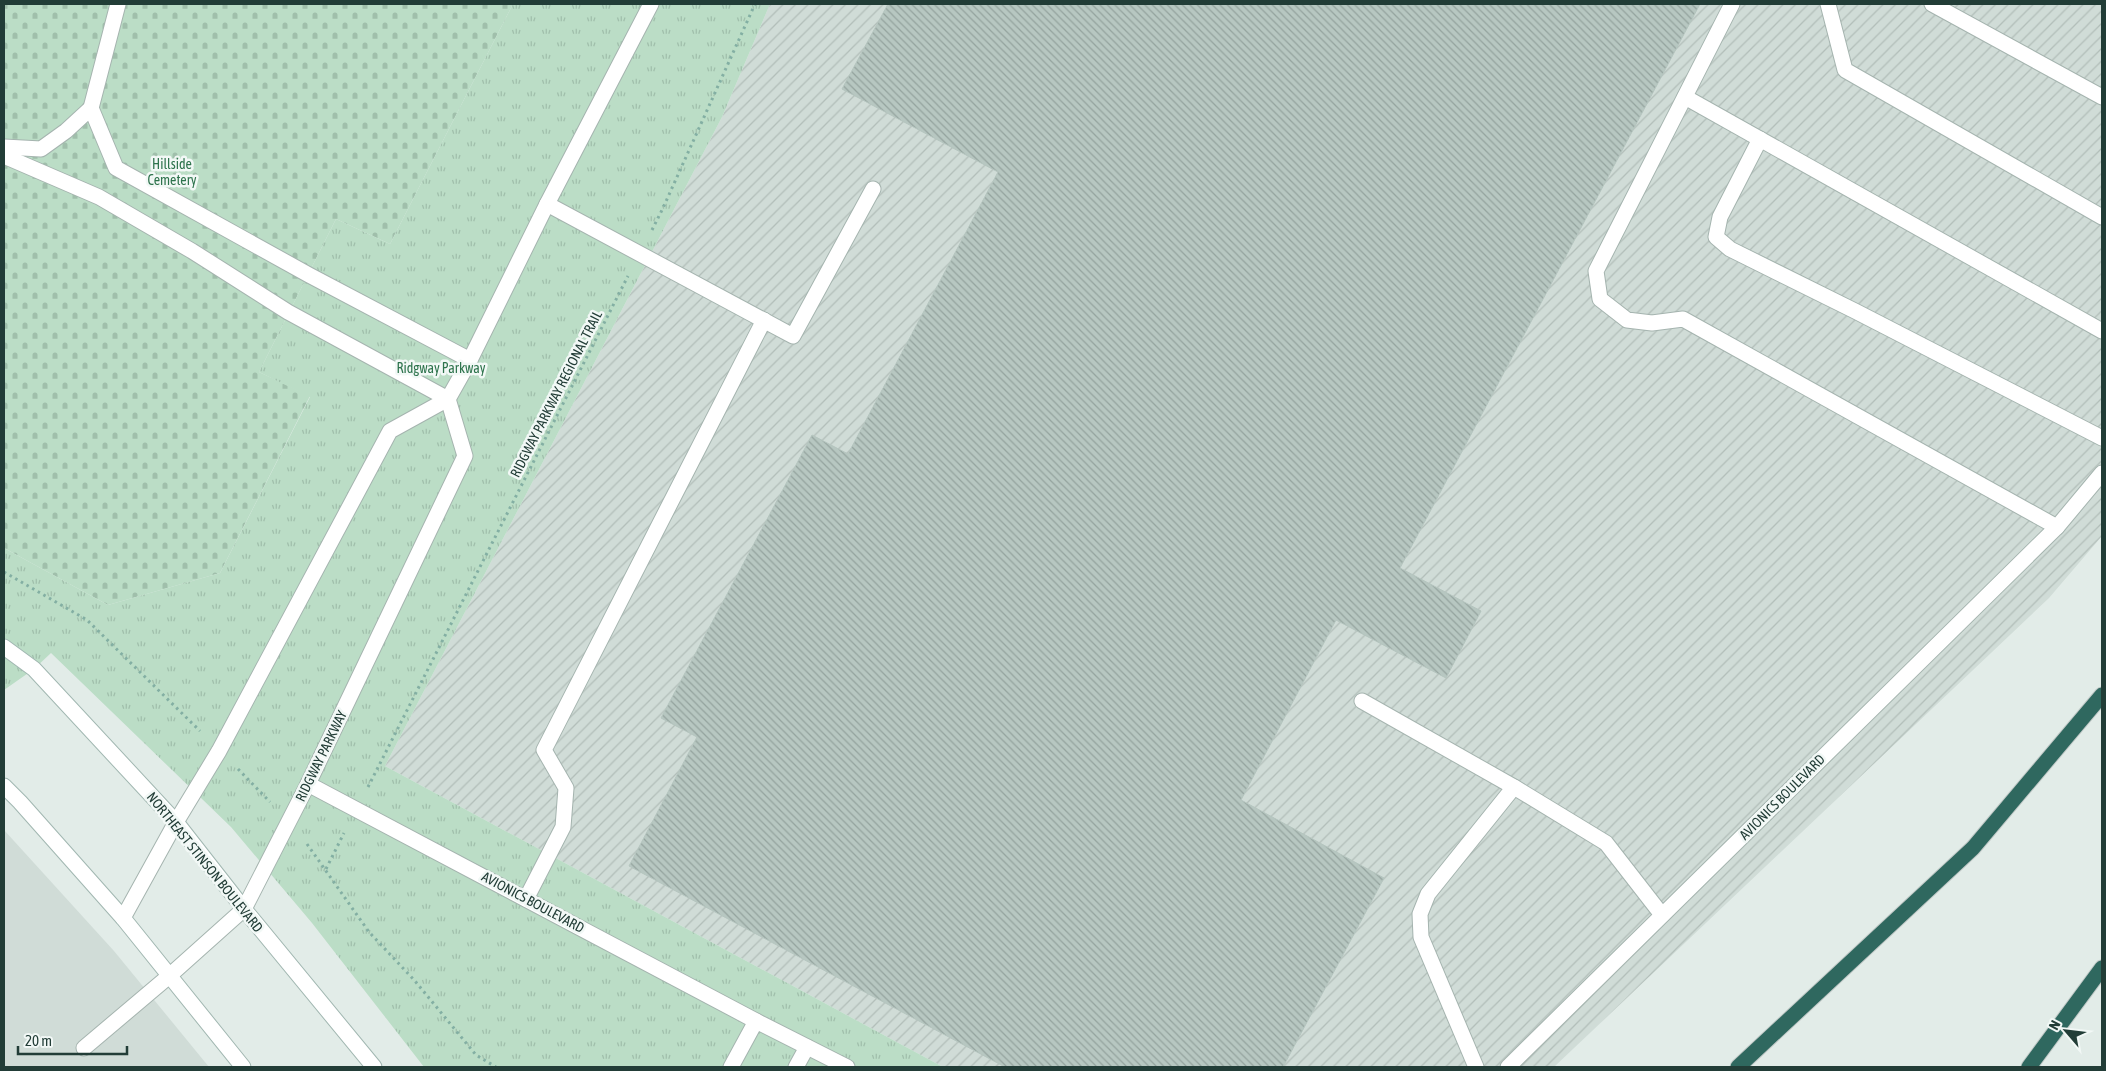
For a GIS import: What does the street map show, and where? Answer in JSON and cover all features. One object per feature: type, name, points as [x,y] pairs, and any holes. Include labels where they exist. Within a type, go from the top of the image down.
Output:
[{"type":"highway","points":[[1738,1067],[1973,848],[2102,696]]},
{"type":"highway","points":[[2029,1067],[2102,968]]},
{"type":"street","points":[[4,147],[41,149],[66,131],[92,108],[118,4]]},
{"type":"street","points":[[123,918],[218,751],[390,432],[448,399],[470,360],[547,204],[652,4]]},
{"type":"street","points":[[1732,4],[1596,271],[1600,299],[1627,320],[1652,323],[1683,319],[2057,527]]},
{"type":"street","points":[[1828,4],[1845,70],[2102,217]]},
{"type":"street","points":[[1932,4],[2102,97]]},
{"type":"street","points":[[1685,96],[2102,331]]},
{"type":"street","points":[[92,108],[116,168],[309,275],[470,360]]},
{"type":"street","points":[[1760,139],[1720,217],[1716,237],[1730,249],[2102,438]]},
{"type":"street","points":[[4,156],[100,197],[192,251],[288,312],[448,399]]},
{"type":"street","points":[[547,204],[793,336],[873,189]]},
{"type":"street","points":[[526,899],[562,828],[566,788],[544,750],[764,320]]},
{"type":"street","name":"RIDGWAY PARKWAY","points":[[84,1048],[244,910],[308,784],[465,456],[448,399]]},
{"type":"street","name":"AVIONICS BOULEVARD","points":[[1508,1067],[2057,527],[2102,473]]},
{"type":"street","name":"NORTHEAST STINSON BOULEVARD","points":[[4,647],[34,669],[176,822],[244,910],[374,1067]]},
{"type":"street","points":[[1362,701],[1514,787],[1606,843],[1662,915]]},
{"type":"street","name":"AVIONICS BOULEVARD","points":[[308,784],[756,1021],[847,1067]]},
{"type":"street","points":[[4,786],[123,918],[168,977],[243,1067]]},
{"type":"street","points":[[1476,1067],[1421,937],[1420,914],[1428,894],[1514,787]]},
{"type":"street","points":[[731,1067],[756,1021]]},
{"type":"street","points":[[796,1067],[807,1047]]},
{"type":"path","name":"RIDGWAY PARKWAY REGIONAL TRAIL","points":[[366,790],[663,208],[756,4]]},
{"type":"path","points":[[4,572],[86,620],[192,723]]},
{"type":"path","points":[[237,768],[271,803]]},
{"type":"path","points":[[326,869],[345,832]]},
{"type":"path","points":[[306,842],[369,932],[415,981],[476,1056],[496,1067]]},
{"type":"shaded area","points":[[770,4],[2102,4],[2102,536],[2049,598],[1554,1067],[943,1067],[385,766],[722,117]]},
{"type":"shaded area","points":[[4,830],[114,951],[209,1067],[4,1067]]},
{"type":"green space","name":"Hillside Cemetery","points":[[4,4],[513,4],[390,244],[336,219],[259,372],[310,396],[220,573],[108,605],[4,548]]},
{"type":"green space","name":"Ridgway Parkway","points":[[513,4],[770,4],[722,117],[385,766],[943,1067],[424,1067],[312,923],[231,827],[51,653],[34,669],[4,690],[4,548],[108,605],[220,573],[310,397],[259,372],[336,219],[390,244]]},
{"type":"building","points":[[888,4],[1700,4],[1400,568],[1481,611],[1446,678],[1336,620],[1241,800],[1384,878],[1283,1067],[1005,1067],[629,866],[697,737],[661,718],[812,435],[848,454],[998,172],[842,89]]}]
